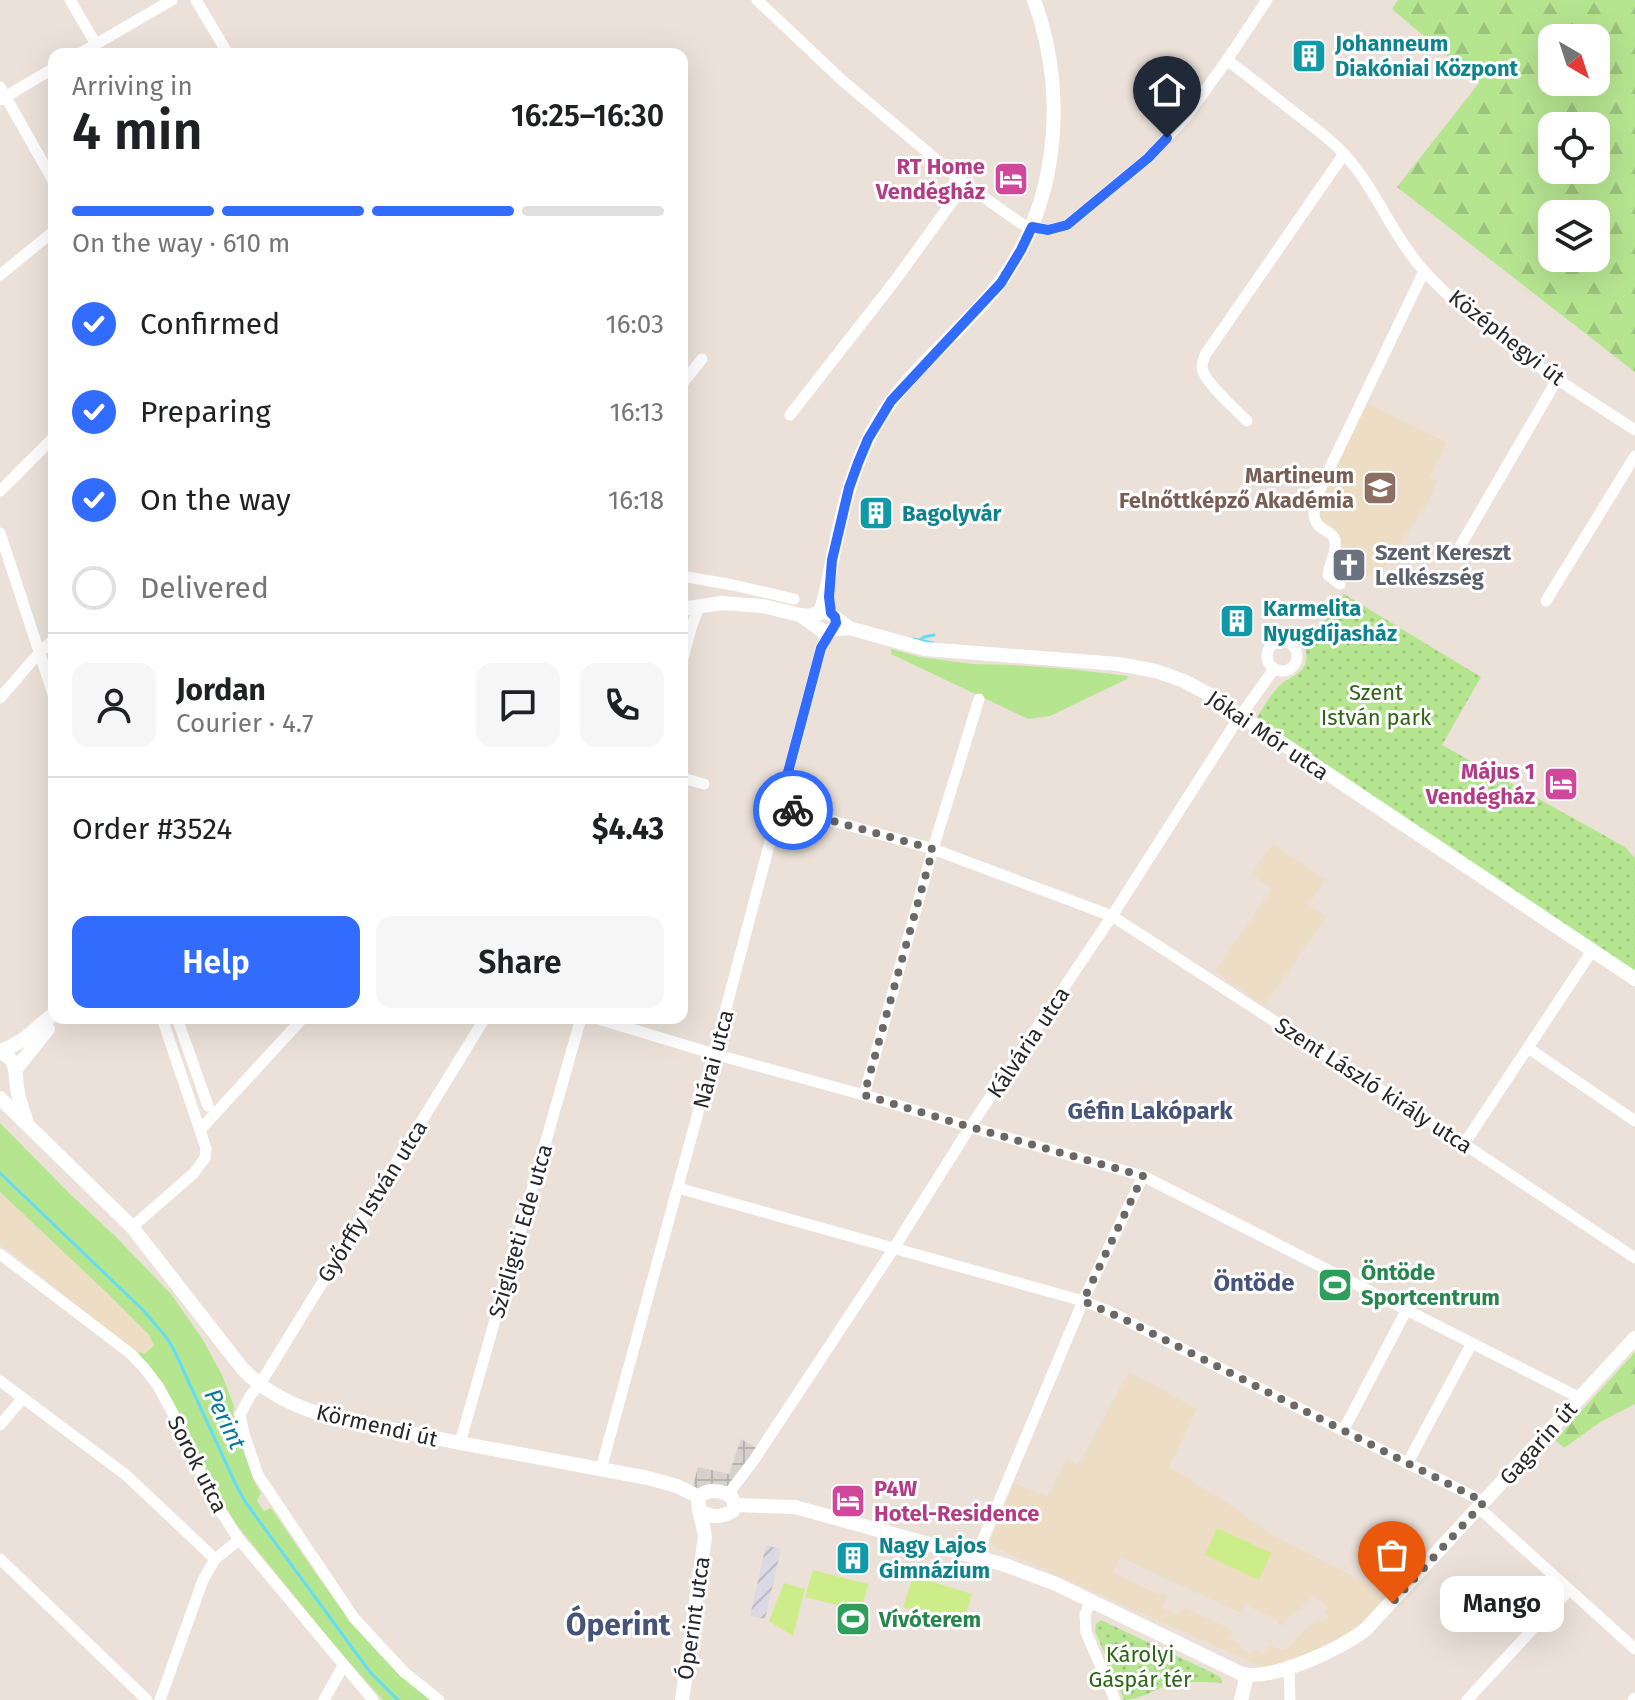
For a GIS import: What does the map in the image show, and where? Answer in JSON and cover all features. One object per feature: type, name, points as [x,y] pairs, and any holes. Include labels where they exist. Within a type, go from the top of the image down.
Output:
[{"type":"street","points":[[70,0],[96,44]]},
{"type":"street","points":[[89,48],[172,0]]},
{"type":"street","points":[[196,0],[224,48]]},
{"type":"street","points":[[757,0],[843,81],[965,184],[1022,224],[1048,230],[1067,225],[1148,158],[1186,117],[1267,0]]},
{"type":"street","name":"Nárai utca","points":[[601,1469],[821,648],[832,560],[849,488],[868,439],[883,412],[1001,283],[1032,227],[1047,176],[1053,128],[1053,76],[1034,0]]},
{"type":"street","name":"Középhegyi út","points":[[1227,60],[1344,154],[1424,271],[1478,321],[1635,430]]},
{"type":"street","points":[[48,71],[2,94],[48,172]]},
{"type":"street","points":[[1247,421],[1209,381],[1202,370],[1202,363],[1344,154]]},
{"type":"street","points":[[790,415],[894,282],[965,184]]},
{"type":"street","points":[[0,275],[48,236]]},
{"type":"street","points":[[1340,584],[1328,575],[1335,541],[1314,520],[1316,506],[1325,478],[1424,271]]},
{"type":"street","points":[[688,376],[702,359]]},
{"type":"street","points":[[1459,548],[1558,378]]},
{"type":"street","points":[[0,491],[48,443]]},
{"type":"street","points":[[1546,601],[1635,456]]},
{"type":"street","points":[[0,533],[48,679]]},
{"type":"street","points":[[688,577],[794,599]]},
{"type":"street","points":[[688,608],[700,605]]},
{"type":"street","points":[[688,640],[700,605]]},
{"type":"street","name":"Jókai Mór utca","points":[[700,605],[763,606],[925,649],[1100,662],[1156,671],[1184,681],[1210,695],[1635,979]]},
{"type":"street","points":[[0,698],[48,645]]},
{"type":"street","name":"Kálvária utca","points":[[731,1499],[970,1127],[1274,669]]},
{"type":"street","points":[[864,1095],[979,699]]},
{"type":"street","points":[[688,780],[704,784]]},
{"type":"street","name":"Szent László király utca","points":[[779,806],[933,849],[1112,916],[1635,1258]]},
{"type":"street","points":[[1464,1144],[1592,951]]},
{"type":"street","points":[[0,1052],[15,1047],[48,1020]]},
{"type":"street","points":[[0,1095],[9,1089],[16,1073],[50,1024]]},
{"type":"street","points":[[132,1227],[179,1188],[205,1158],[206,1148],[164,1024]]},
{"type":"street","points":[[179,1024],[208,1106]]},
{"type":"street","points":[[200,1130],[297,1024]]},
{"type":"street","name":"Győrffy István utca","points":[[439,1700],[395,1664],[354,1618],[258,1475],[240,1415],[481,1024]]},
{"type":"street","name":"Szigligeti Ede utca","points":[[460,1443],[579,1024]]},
{"type":"street","points":[[615,1024],[1143,1176],[1580,1398]]},
{"type":"street","points":[[1528,1048],[1635,1121]]},
{"type":"street","points":[[0,1052],[11,1058],[28,1124]]},
{"type":"street","name":"Körmendi út","points":[[0,1095],[132,1227],[237,1361],[260,1384],[299,1406],[322,1414],[665,1482],[686,1490],[706,1515],[721,1517]]},
{"type":"street","points":[[1143,1176],[1083,1301],[976,1556],[1032,1575],[1247,1675],[1241,1700]]},
{"type":"street","points":[[678,1188],[1106,1310],[1482,1505],[1635,1649]]},
{"type":"street","name":"Sorok utca","points":[[0,1254],[131,1354],[145,1369],[158,1386],[214,1501],[239,1540],[373,1700]]},
{"type":"street","points":[[1343,1431],[1406,1311]]},
{"type":"street","name":"Gagarin út","points":[[1247,1675],[1289,1668],[1346,1645],[1366,1629],[1635,1338]]},
{"type":"street","points":[[1407,1464],[1472,1343]]},
{"type":"street","points":[[0,1381],[126,1475],[215,1559]]},
{"type":"street","points":[[0,1425],[23,1398]]},
{"type":"street","name":"Körmendi út","points":[[699,1504],[704,1493],[711,1491],[731,1499],[795,1507],[976,1556]]},
{"type":"street","points":[[721,1517],[733,1511],[731,1499]]},
{"type":"street","name":"Óperint utca","points":[[682,1700],[705,1537],[699,1504]]},
{"type":"street","name":"Óperint utca","points":[[705,1537],[711,1525],[721,1517]]},
{"type":"street","points":[[160,1700],[203,1580],[215,1559],[239,1540]]},
{"type":"street","points":[[0,1559],[147,1700]]},
{"type":"street","points":[[1467,1700],[1569,1590]]},
{"type":"street","points":[[1091,1601],[1085,1614],[1086,1632],[1115,1700]]},
{"type":"street","points":[[324,1700],[343,1666]]},
{"type":"street","points":[[1289,1668],[1290,1700]]},
{"type":"shaded area","name":"Martineum Felnőttképző Akadémia","points":[[1364,402],[1446,442],[1430,477],[1437,481],[1429,500],[1386,565],[1366,578],[1353,570],[1360,564],[1337,548],[1343,537],[1317,519],[1322,494]]},
{"type":"shaded area","points":[[1273,844],[1325,880],[1308,905],[1326,917],[1264,1006],[1215,971],[1272,889],[1251,874]]},
{"type":"shaded area","points":[[0,1192],[149,1335],[154,1346],[144,1355],[137,1354],[0,1243]]},
{"type":"shaded area","points":[[1129,1372],[1197,1409],[1169,1467],[1270,1534],[1365,1582],[1385,1601],[1357,1630],[1342,1640],[1273,1666],[1262,1667],[994,1547],[990,1541],[1014,1483],[1048,1497],[1066,1459],[1078,1465]],"holes":[[[1120,1557],[1241,1613],[1246,1605],[1279,1621],[1281,1626],[1314,1595],[1328,1608],[1325,1612],[1329,1616],[1322,1623],[1318,1619],[1309,1625],[1288,1648],[1282,1650],[1268,1645],[1263,1654],[1253,1650],[1251,1654],[1229,1639],[1233,1630],[1183,1607],[1179,1615],[1162,1608],[1167,1595],[1162,1592],[1160,1595],[1113,1573]]]},
{"type":"shaded area","points":[[741,1439],[760,1450],[728,1494],[691,1493],[698,1467],[729,1474]]},
{"type":"shaded area","points":[[766,1545],[781,1549],[765,1619],[750,1616]]},
{"type":"green space","points":[[1398,0],[1635,0],[1635,372],[1397,187],[1479,83],[1392,9]]},
{"type":"green space","name":"Szent István park","points":[[1344,594],[1481,677],[1442,745],[1625,847],[1635,858],[1635,971],[1256,719],[1278,687],[1302,669],[1305,649]]},
{"type":"green space","points":[[891,649],[920,657],[973,664],[1069,669],[1128,676],[1050,716],[1028,719],[891,654]]},
{"type":"green space","points":[[0,1123],[171,1294],[203,1340],[222,1375],[234,1406],[241,1444],[261,1493],[257,1501],[264,1511],[271,1508],[363,1636],[431,1700],[383,1700],[333,1644],[236,1524],[216,1491],[172,1401],[137,1354],[144,1354],[154,1346],[149,1335],[0,1192]]},
{"type":"green space","points":[[1635,1352],[1635,1404],[1602,1421],[1564,1448],[1555,1440]]},
{"type":"green space","points":[[1217,1528],[1271,1553],[1259,1580],[1205,1555]]},
{"type":"green space","points":[[813,1570],[868,1584],[861,1611],[805,1597]]},
{"type":"green space","points":[[913,1576],[972,1594],[962,1626],[903,1607]]},
{"type":"green space","points":[[784,1583],[805,1589],[793,1636],[769,1621]]},
{"type":"green space","name":"Károlyi Gáspár tér","points":[[1101,1620],[1215,1674],[1222,1683],[1168,1685],[1124,1700],[1095,1631],[1096,1624]]},
{"type":"waterway","points":[[920,640],[934,635]]},
{"type":"waterway","points":[[913,639],[933,643]]},
{"type":"waterway","name":"Perint","points":[[0,1173],[143,1310],[167,1338],[246,1503],[370,1672],[398,1700]]},
{"type":"way so far","points":[[793,810],[933,849],[864,1095],[1143,1176],[1083,1301],[1484,1502],[1392,1603]]},
{"type":"place","name":"Johanneum Diakóniai Központ","points":[[1309,56]]},
{"type":"place","name":"RT Home Vendégház","points":[[1011,179]]},
{"type":"place","name":"Martineum Felnőttképző Akadémia","points":[[1380,488]]},
{"type":"place","name":"Bagolyvár","points":[[876,513]]},
{"type":"place","name":"Szent Kereszt Lelkészség","points":[[1349,565]]},
{"type":"place","name":"Karmelita Nyugdíjasház","points":[[1237,621]]},
{"type":"place","name":"Május 1 Vendégház","points":[[1561,784]]},
{"type":"place","name":"Öntöde Sportcentrum","points":[[1335,1285]]},
{"type":"place","name":"P4W Hotel-Residence","points":[[848,1501]]},
{"type":"place","name":"Nagy Lajos Gimnázium","points":[[853,1558]]},
{"type":"place","name":"Mango","points":[[1392,1603]]},
{"type":"place","name":"Vívóterem","points":[[853,1619]]},
{"type":"district","name":"Géfin Lakópark","points":[[1150,1111]]},
{"type":"district","name":"Öntöde","points":[[1254,1283]]},
{"type":"district","name":"Óperint","points":[[618,1625]]},
{"type":"route","points":[[793,810],[779,806],[821,648],[836,623],[829,597],[834,548],[849,488],[868,439],[902,388],[1001,283],[1032,227],[1048,230],[1067,225],[1148,158],[1167,138]]}]
